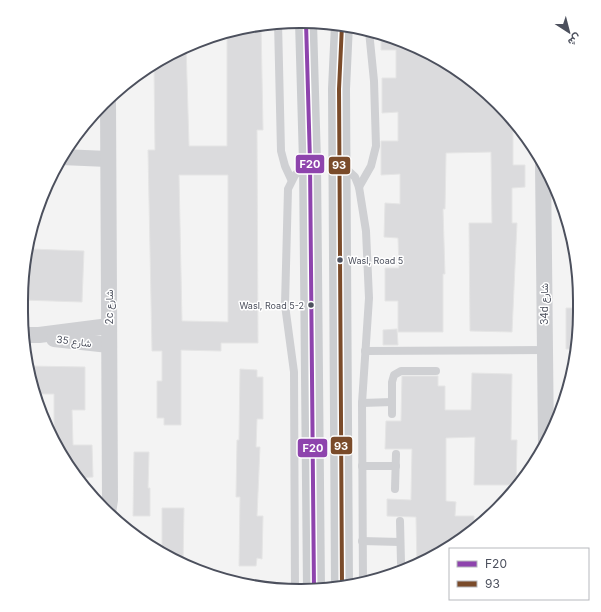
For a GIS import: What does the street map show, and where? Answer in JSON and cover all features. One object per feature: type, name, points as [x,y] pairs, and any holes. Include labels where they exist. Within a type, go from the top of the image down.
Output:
[{"type":"main road","points":[[306,28],[310,162],[314,583]]},
{"type":"main road","points":[[335,30],[341,47]]},
{"type":"main road","points":[[342,31],[339,90],[339,163],[342,581]]},
{"type":"main road","points":[[341,47],[350,32]]},
{"type":"street","name":"2c شارع","points":[[108,108],[109,505]]},
{"type":"street","points":[[72,152],[108,154]]},
{"type":"street","points":[[70,156],[108,154]]},
{"type":"street","name":"34d شارع","points":[[543,177],[546,430]]},
{"type":"street","name":"شارع 35","points":[[31,335],[109,326]]},
{"type":"street","name":"شارع 35","points":[[31,335],[109,345]]},
{"type":"lane","points":[[278,29],[281,151],[285,166],[292,179]]},
{"type":"lane","points":[[359,187],[371,166],[376,146],[374,81],[370,37]]},
{"type":"lane","points":[[295,584],[294,372],[287,323],[285,286],[288,189],[292,179],[310,162]]},
{"type":"lane","points":[[339,163],[354,177],[359,187],[366,231],[368,260],[369,298],[362,403],[363,577]]},
{"type":"lane","points":[[365,351],[544,350]]},
{"type":"lane","points":[[392,414],[392,378],[398,372],[436,371]]},
{"type":"lane","points":[[362,403],[392,402]]},
{"type":"lane","points":[[396,454],[396,489]]},
{"type":"lane","points":[[362,466],[396,466]]},
{"type":"lane","points":[[400,521],[401,563]]},
{"type":"lane","points":[[362,541],[400,542]]},
{"type":"building","points":[[261,31],[263,130],[257,130],[258,343],[221,343],[221,351],[181,350],[181,425],[164,425],[164,418],[157,418],[157,381],[162,381],[162,351],[152,351],[148,150],[155,150],[154,71],[186,53],[189,146],[227,146],[227,38]],"holes":[[[179,175],[228,175],[228,322],[182,321]]]},
{"type":"building","points":[[381,40],[421,56],[452,74],[466,84],[493,108],[513,130],[513,165],[525,165],[525,187],[512,188],[512,223],[517,223],[512,332],[470,331],[469,223],[492,223],[491,152],[446,153],[445,209],[443,209],[445,274],[443,274],[443,332],[398,332],[398,301],[385,301],[385,268],[399,268],[398,238],[384,237],[385,203],[400,204],[400,174],[381,175],[381,141],[398,141],[398,112],[382,113],[382,78],[396,78],[396,50],[381,50]]},
{"type":"building","points":[[33,249],[84,251],[82,302],[28,300],[30,265]]},
{"type":"building","points":[[566,308],[573,308],[571,349],[566,349]]},
{"type":"building","points":[[397,329],[398,345],[383,345],[383,330]]},
{"type":"building","points":[[33,366],[85,367],[85,410],[72,410],[73,445],[92,445],[93,477],[84,477],[56,432],[53,426],[54,394],[41,394]]},
{"type":"building","points":[[240,369],[257,370],[257,377],[263,377],[263,419],[257,419],[256,447],[260,447],[257,516],[263,516],[262,559],[257,558],[256,566],[239,566],[240,497],[236,497],[237,440],[239,440]]},
{"type":"building","points":[[472,373],[512,374],[511,440],[517,440],[516,478],[510,485],[474,485],[475,437],[446,438],[446,501],[456,502],[455,516],[474,516],[474,521],[452,538],[417,558],[416,517],[387,516],[387,499],[411,500],[412,449],[385,449],[386,421],[401,421],[402,376],[438,376],[438,386],[445,386],[445,410],[471,410]]},
{"type":"building","points":[[134,452],[149,452],[148,488],[150,488],[150,516],[133,516]]},
{"type":"building","points":[[162,508],[184,508],[183,557],[162,546]]},
{"type":"transit line","name":"F20","points":[[306,28],[310,162],[314,583]]},
{"type":"transit line","name":"93","points":[[342,31],[339,89],[342,581]]},
{"type":"place","name":"Wasl, Road 5","points":[[340,260]]},
{"type":"place","name":"Wasl, Road 5-2","points":[[311,305]]}]
